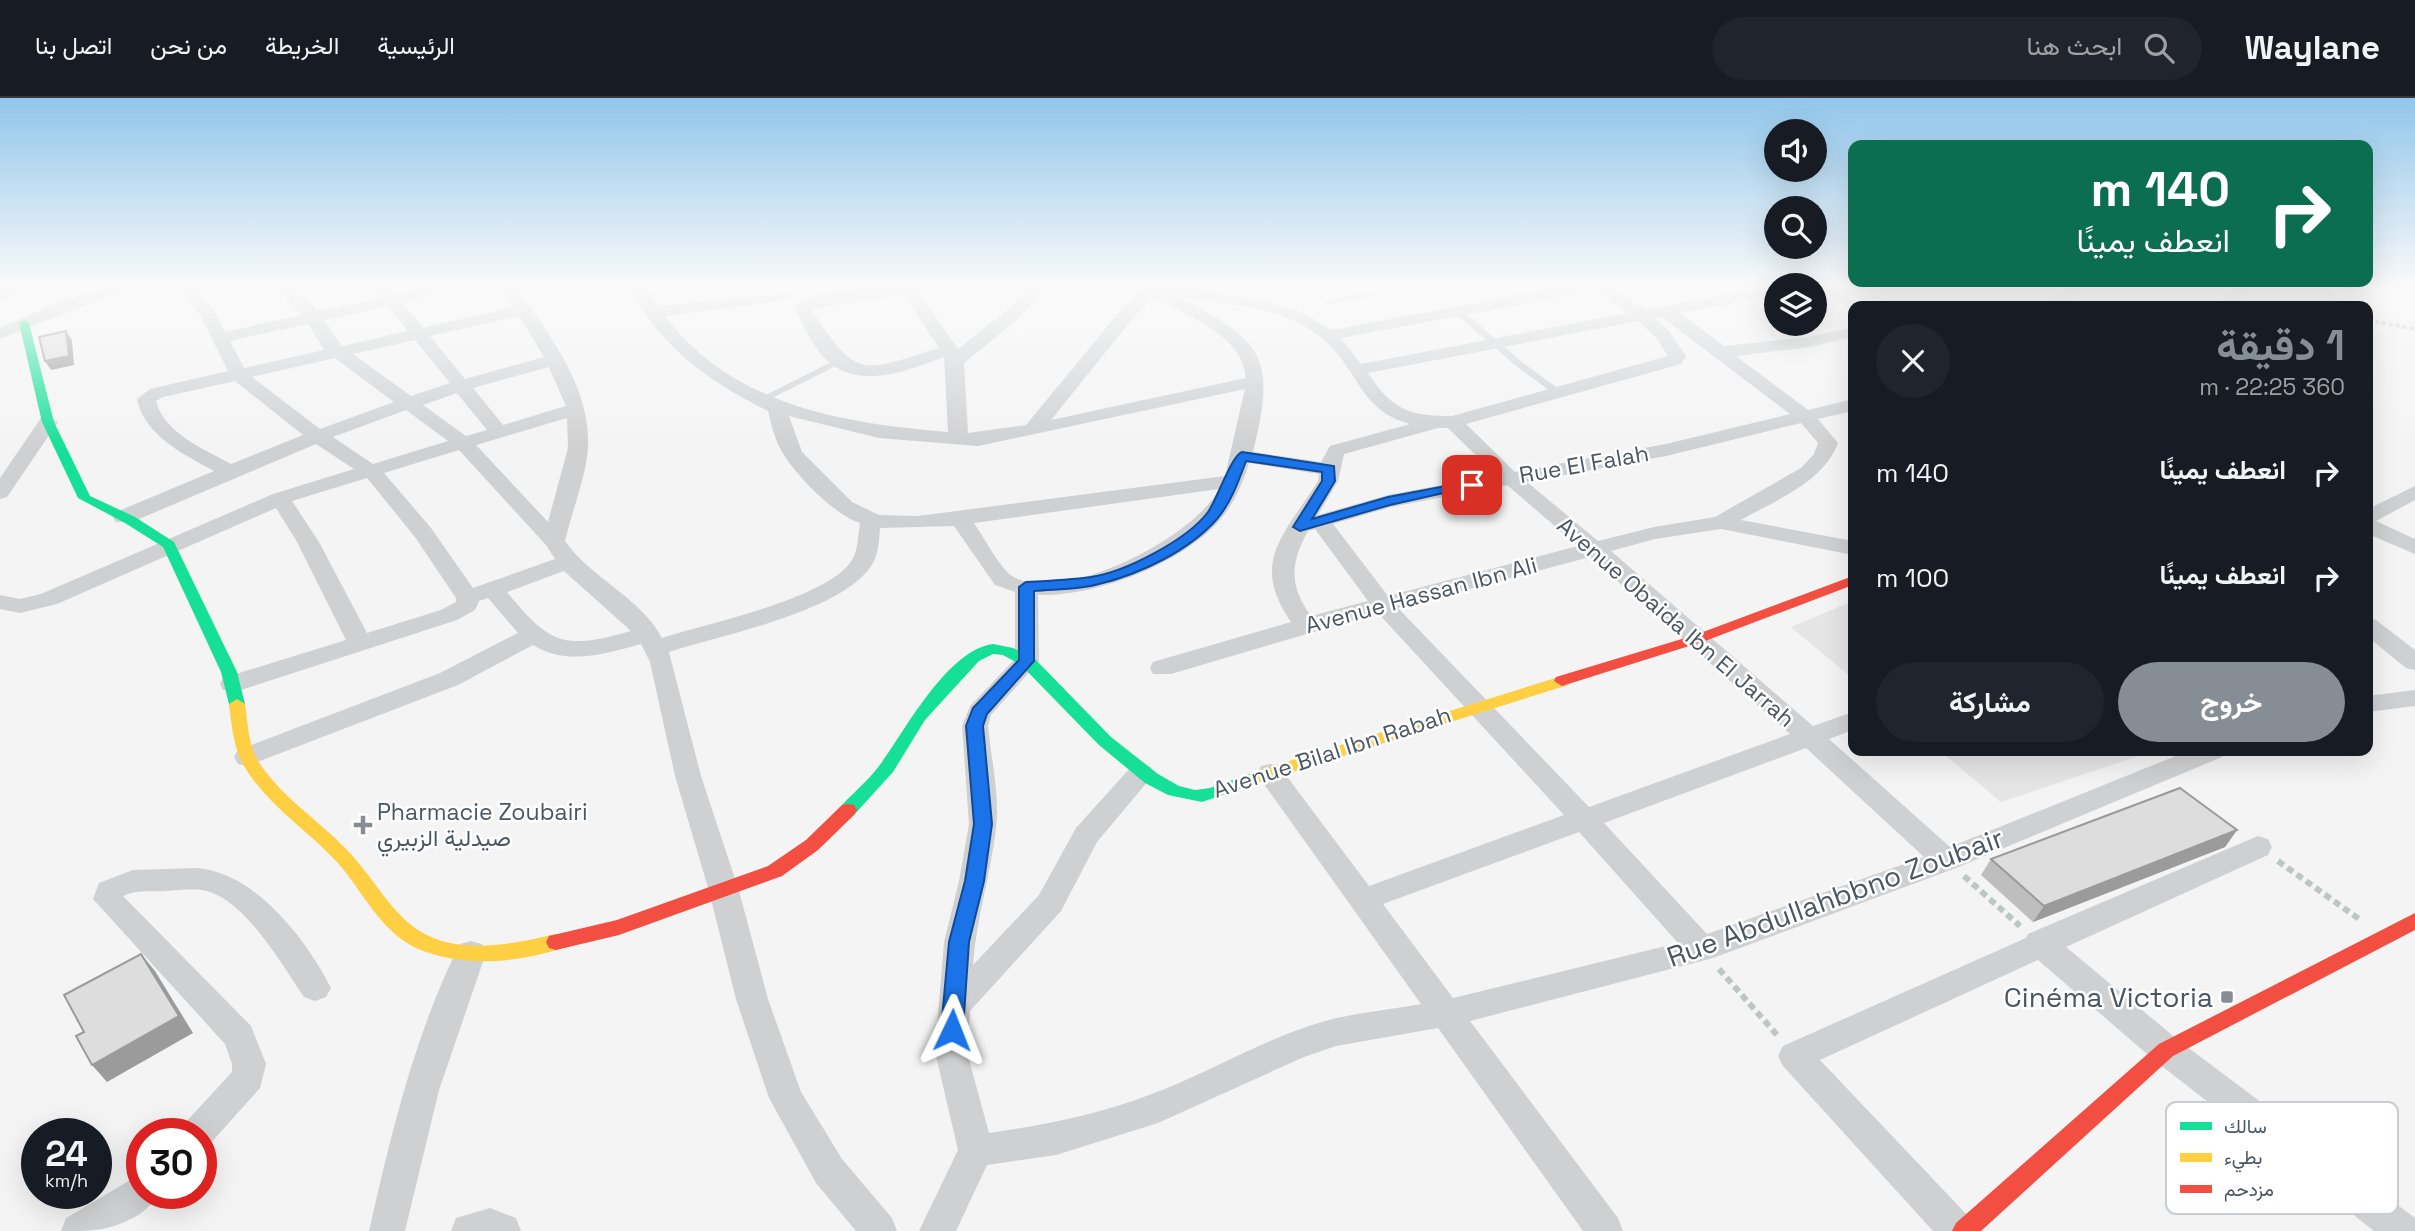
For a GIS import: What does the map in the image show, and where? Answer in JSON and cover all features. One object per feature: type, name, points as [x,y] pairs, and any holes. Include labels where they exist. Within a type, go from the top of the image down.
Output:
[{"type":"street","points":[[28,341],[48,422],[85,498],[124,517],[169,545]]},
{"type":"street","points":[[222,341],[238,373],[289,417],[372,472],[423,533],[468,598],[467,605],[459,611],[232,684]]},
{"type":"street","points":[[327,341],[463,443],[561,551],[653,641],[688,776],[724,891],[752,999],[786,1098],[829,1171],[879,1231]]},
{"type":"street","points":[[231,472],[172,436],[153,417],[145,402],[153,394],[379,341]]},
{"type":"street","points":[[427,341],[498,431]]},
{"type":"street","points":[[543,341],[571,390],[576,409],[578,448],[561,551]]},
{"type":"street","points":[[675,341],[691,357],[769,404],[879,432],[958,439],[978,440],[1256,381]]},
{"type":"street","points":[[823,341],[839,361],[849,368],[873,370],[953,355],[974,341]]},
{"type":"street","points":[[943,341],[953,355],[958,439]]},
{"type":"street","points":[[1033,429],[1105,341]]},
{"type":"street","points":[[960,519],[1003,579],[1013,586],[1096,581],[1147,562],[1183,540],[1212,516],[1242,456],[1256,381],[1249,356],[1235,341]]},
{"type":"street","points":[[1336,341],[1372,395],[1390,412],[1411,421],[1445,423]]},
{"type":"street","points":[[1356,370],[1518,341]]},
{"type":"street","points":[[1305,625],[1284,595],[1280,581],[1287,547],[1310,524],[1328,481],[1332,455],[1343,447],[1445,423],[1671,362],[1677,356],[1668,341]]},
{"type":"street","points":[[1706,341],[1807,418]]},
{"type":"street","points":[[1721,352],[1815,341]]},
{"type":"street","points":[[124,517],[407,403],[460,385],[554,360]]},
{"type":"street","points":[[769,404],[782,437],[799,464],[850,511],[871,519],[915,522],[960,519],[1231,481]]},
{"type":"street","name":"Rue El Falah","points":[[1310,524],[1388,501],[1667,450],[1848,406]]},
{"type":"street","points":[[0,602],[20,606],[49,599],[279,498],[576,409]]},
{"type":"street","name":"Avenue Hassan Ibn Ali","points":[[1162,668],[1305,625],[1592,549],[1683,527],[1721,523],[1808,472],[1823,456],[1828,443],[1807,418]]},
{"type":"street","points":[[0,493],[48,422]]},
{"type":"street","name":"Avenue Obaida Ibn El Jarrah","points":[[1445,423],[1700,638],[1946,860]]},
{"type":"street","points":[[1242,456],[1329,469]]},
{"type":"street","points":[[2373,514],[2415,492]]},
{"type":"street","points":[[279,498],[309,542],[360,643]]},
{"type":"street","points":[[493,589],[532,636],[555,650],[576,652],[692,635],[778,611],[846,578],[859,566],[866,553],[871,519]]},
{"type":"street","points":[[1721,523],[1848,547]]},
{"type":"street","points":[[1310,524],[1476,706],[1586,820],[1702,949]]},
{"type":"street","points":[[2373,528],[2415,547]]},
{"type":"street","name":"Avenue Bilal Ibn Rabah","points":[[169,545],[232,684],[247,757],[284,805],[345,859],[377,903],[402,927],[416,939],[434,947],[471,953],[529,948],[619,927],[775,872],[837,822],[887,768],[919,716],[947,682],[981,651],[1005,649],[1027,661],[1141,774],[1168,789],[1197,796],[1476,706],[1700,638],[1848,582]]},
{"type":"street","points":[[468,598],[493,589],[561,551]]},
{"type":"street","points":[[937,1231],[976,1151],[951,1052],[959,942],[975,881],[983,824],[975,726],[979,712],[1027,661],[1026,587]]},
{"type":"street","points":[[2373,629],[2415,662]]},
{"type":"street","points":[[247,757],[449,679],[532,636]]},
{"type":"street","points":[[2373,704],[2415,698]]},
{"type":"street","points":[[1365,899],[1848,723]]},
{"type":"street","name":"Rue Abdullahbbno Zoubair","points":[[976,1151],[1056,1139],[1158,1108],[1294,1046],[1336,1032],[1447,1013],[1702,949],[1946,860],[2157,776],[2196,756]]},
{"type":"street","points":[[1270,773],[1365,899],[1605,1231]]},
{"type":"street","points":[[953,1008],[1050,903],[1086,835],[1141,774]]},
{"type":"street","points":[[1957,1231],[1795,1056],[2039,943],[2258,847]]},
{"type":"street","points":[[212,1118],[248,1078],[249,1064],[239,1036],[108,899],[109,891],[124,883],[147,880],[208,880],[226,887],[245,900],[271,928],[315,988]]},
{"type":"street","points":[[1964,1231],[2166,1050],[2415,921]]},
{"type":"street","points":[[2039,943],[2166,1050],[2234,1102]]},
{"type":"street","points":[[387,1231],[444,1014],[471,953]]},
{"type":"street","points":[[97,1227],[126,1203]]},
{"type":"street","points":[[2381,1214],[2403,1231]]},
{"type":"street","points":[[469,1231],[489,1226],[503,1231]]},
{"type":"lane","points":[[1491,341],[1556,391]]},
{"type":"lane","points":[[769,404],[839,361]]},
{"type":"path","points":[[2258,847],[2382,936]]},
{"type":"path","points":[[1946,860],[2039,943]]},
{"type":"path","points":[[1702,949],[1795,1056]]},
{"type":"shaded area","points":[[1848,603],[1848,675],[1791,627]]},
{"type":"shaded area","points":[[1946,756],[2138,756],[2001,802]]},
{"type":"building","points":[[40,341],[67,341],[69,356],[45,361]]},
{"type":"building","points":[[2180,788],[2237,830],[2044,906],[1991,859]]},
{"type":"building","points":[[141,954],[179,1016],[92,1065],[76,1036],[84,1032],[64,995]]},
{"type":"traffic: fast","points":[[28,341],[48,422],[85,498],[130,520],[169,545],[229,672],[237,704]]},
{"type":"traffic: fast","points":[[848,810],[887,768],[919,716],[973,657],[993,649],[1007,651],[1027,661],[1128,762],[1151,779],[1174,791],[1202,796],[1257,777]]},
{"type":"traffic: slow","points":[[1257,777],[1562,681]]},
{"type":"traffic: slow","points":[[237,704],[245,751],[262,779],[345,859],[407,933],[435,947],[480,953],[527,949],[556,942]]},
{"type":"traffic: jam","points":[[1562,681],[1700,638],[1848,582]]},
{"type":"traffic: jam","points":[[556,942],[619,927],[775,871],[812,845],[848,810]]},
{"type":"traffic: jam","points":[[1964,1231],[2166,1050],[2415,921]]},
{"type":"place","name":"Pharmacie Zoubairi صيدلية الزبيري","points":[[363,825]]},
{"type":"place","name":"Cinéma Victoria","points":[[2227,997]]},
{"type":"route","points":[[952,1030],[959,942],[975,881],[983,824],[975,726],[979,712],[1027,661],[1026,587],[1065,586],[1096,581],[1147,562],[1183,540],[1212,516],[1227,491],[1242,456],[1329,469],[1328,481],[1300,527],[1388,501],[1472,485]]}]
